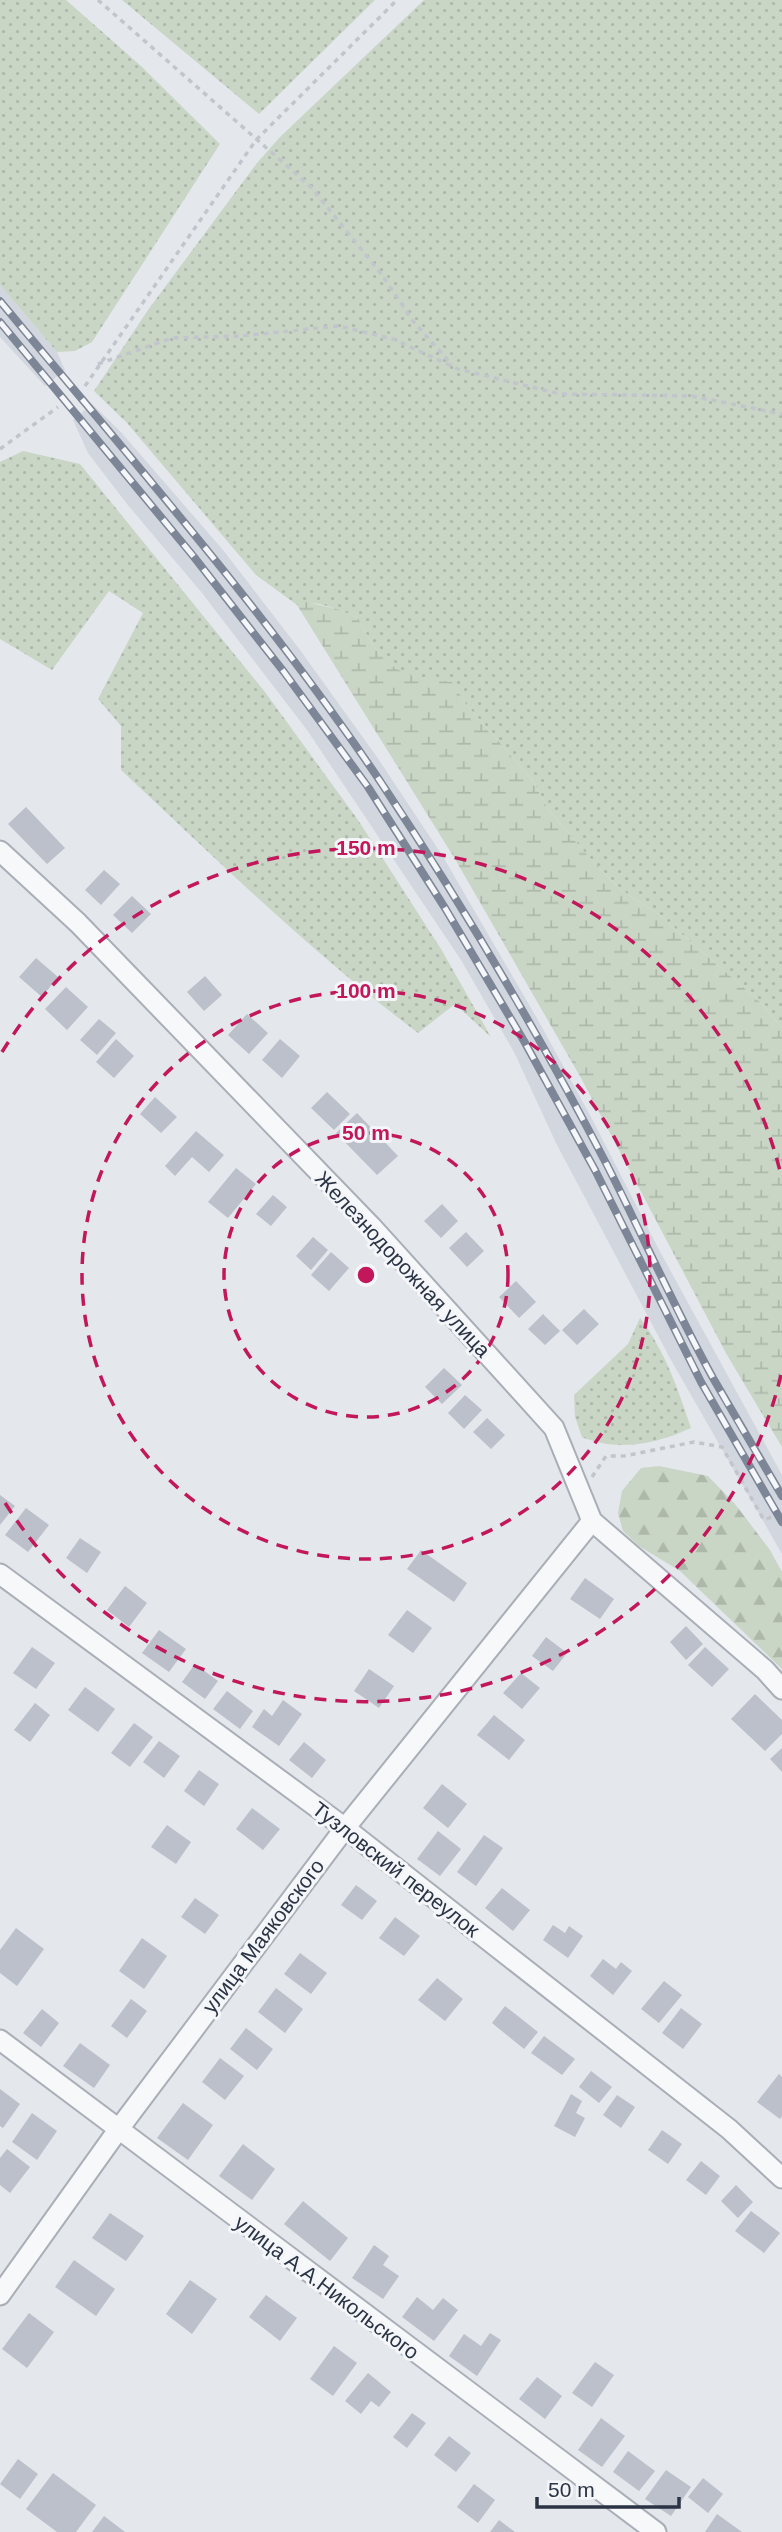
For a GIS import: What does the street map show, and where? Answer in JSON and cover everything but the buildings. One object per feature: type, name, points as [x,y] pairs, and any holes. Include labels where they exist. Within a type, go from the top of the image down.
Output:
[{"type":"street","name":"Железнодорожная улица","points":[[0,851],[78,923],[371,1226],[554,1428],[592,1521],[765,1670],[782,1689]]},
{"type":"street","name":"улица Маяковского","points":[[0,2295],[118,2130],[345,1828],[592,1521]]},
{"type":"street","name":"Тузловский переулок","points":[[0,1574],[345,1828],[729,2129],[782,2178]]},
{"type":"street","name":"улица А.А.Никольского","points":[[0,2040],[656,2532]]},
{"type":"path","points":[[98,0],[311,187],[382,275],[413,321],[453,367]]},
{"type":"path","points":[[85,386],[256,140],[397,0]]},
{"type":"path","points":[[99,365],[172,338],[240,336],[339,326],[393,339],[453,367],[560,394],[692,396],[782,414]]},
{"type":"path","points":[[0,449],[58,407]]},
{"type":"path","points":[[579,1490],[590,1480],[607,1456],[624,1456],[694,1442],[722,1447],[764,1520],[782,1513]]},
{"type":"shaded area","points":[[0,285],[57,352],[65,370],[45,386],[0,337]]},
{"type":"shaded area","points":[[92,404],[120,431],[223,550],[377,757],[442,855],[538,1020],[782,1475],[782,1554],[671,1360],[556,1143],[514,1052],[461,960],[307,730],[202,593],[88,453],[73,420]]},
{"type":"green space","points":[[0,0],[66,0],[141,66],[220,144],[92,342],[75,351],[57,352],[0,285]]},
{"type":"green space","points":[[122,0],[375,0],[259,114]]},
{"type":"green space","points":[[424,0],[782,0],[782,1028],[758,1000],[661,916],[620,889],[588,856],[548,809],[533,781],[465,703],[452,683],[418,678],[394,667],[375,647],[358,618],[320,604],[297,605],[256,575],[127,423],[94,391],[148,310],[257,163],[280,137]]},
{"type":"green space","points":[[23,451],[80,464],[265,692],[358,820],[441,949],[491,1037],[455,1004],[418,1033],[303,939],[121,770],[121,726],[98,699],[143,613],[109,591],[52,670],[0,639],[0,462]]},
{"type":"green space","points":[[306,602],[337,609],[358,618],[384,658],[405,673],[452,682],[465,703],[533,781],[548,809],[588,856],[620,889],[661,916],[758,1000],[782,1028],[782,1447],[727,1355],[581,1078],[455,859],[297,605]]},
{"type":"green space","points":[[640,1318],[664,1357],[691,1428],[665,1438],[637,1444],[609,1444],[582,1437],[575,1417],[574,1395],[628,1344]]},
{"type":"green space","points":[[659,1466],[708,1476],[735,1504],[770,1550],[782,1572],[782,1669],[680,1571],[639,1546],[623,1531],[618,1513],[622,1491],[641,1468]]},
{"type":"railway","points":[[0,301],[244,596],[337,719],[411,827],[499,970],[554,1067],[607,1165],[699,1352],[782,1496]]},
{"type":"railway","points":[[0,322],[194,557],[284,672],[368,787],[445,908],[524,1041],[595,1170],[701,1382],[782,1522]]}]
